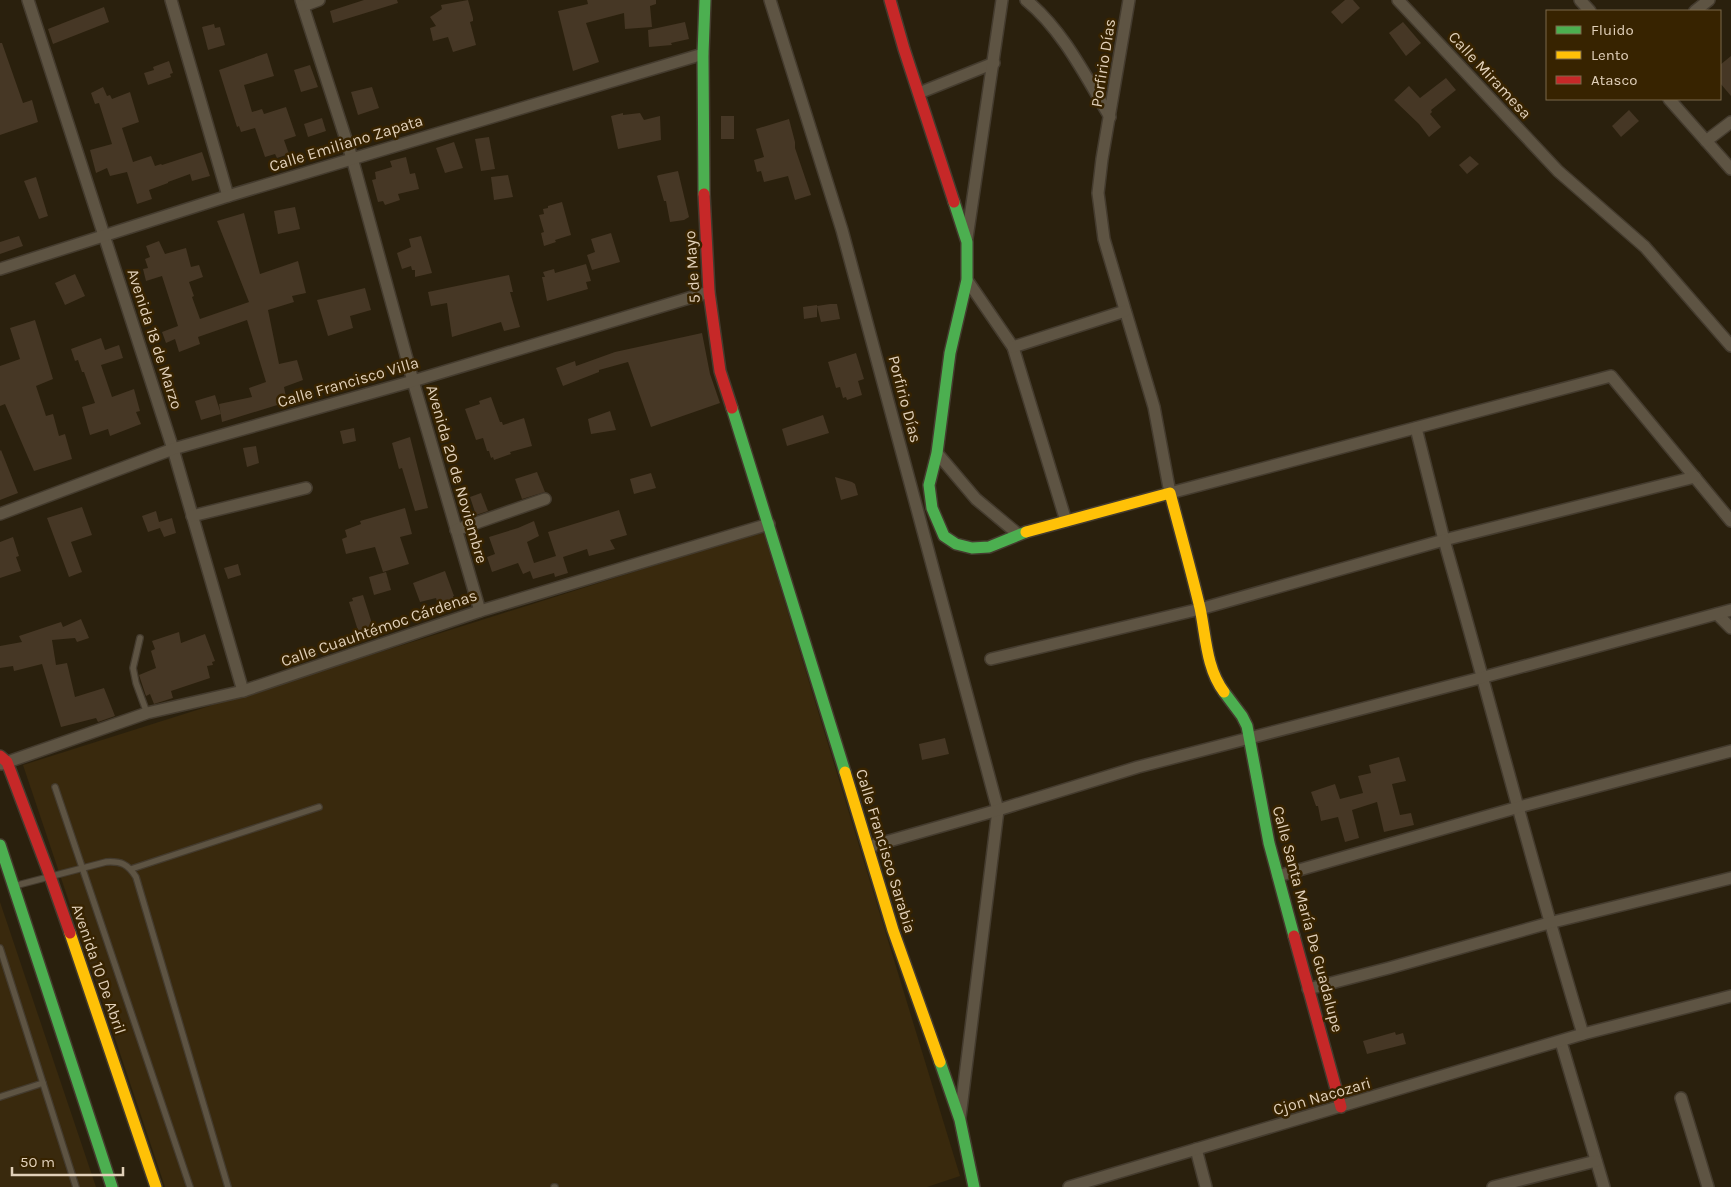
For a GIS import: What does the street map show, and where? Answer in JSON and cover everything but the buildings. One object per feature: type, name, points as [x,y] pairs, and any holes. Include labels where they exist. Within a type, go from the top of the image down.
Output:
[{"type":"street","name":"Avenida 18 de Marzo","points":[[28,0],[173,449],[243,691]]},
{"type":"street","points":[[171,0],[228,196]]},
{"type":"street","points":[[302,3],[319,0]]},
{"type":"street","name":"5 de Mayo","points":[[705,0],[703,151],[709,292],[720,371],[769,524]]},
{"type":"street","name":"Porfirio Días","points":[[770,0],[842,230],[998,810]]},
{"type":"street","points":[[890,0],[967,242]]},
{"type":"street","points":[[1002,0],[967,242],[968,280],[950,353],[937,453],[929,485],[932,508],[944,536],[956,544],[972,548],[989,547],[1018,534],[1066,521],[1168,487],[1416,428],[1610,376],[1731,521]]},
{"type":"street","points":[[1026,0],[1036,8],[1059,35],[1110,117]]},
{"type":"street","name":"Porfirio Días","points":[[1130,0],[1102,159],[1098,193],[1104,239],[1154,407],[1168,487]]},
{"type":"street","name":"Calle Miramesa","points":[[1398,0],[1558,171],[1645,247],[1731,346]]},
{"type":"street","points":[[1580,0],[1589,10]]},
{"type":"street","points":[[1696,10],[1709,0]]},
{"type":"street","name":"Avenida 20 de Noviembre","points":[[302,3],[352,158],[413,380],[480,611]]},
{"type":"street","name":"Calle Emiliano Zapata","points":[[0,269],[104,234],[352,158],[703,54]]},
{"type":"street","points":[[919,93],[994,63]]},
{"type":"street","points":[[1670,100],[1731,169]]},
{"type":"street","points":[[1706,141],[1731,122]]},
{"type":"street","points":[[968,280],[1013,347],[1066,521]]},
{"type":"street","name":"Calle Francisco Villa","points":[[0,514],[173,449],[709,292]]},
{"type":"street","points":[[1013,347],[1125,311]]},
{"type":"street","points":[[1416,428],[1444,540],[1484,677],[1549,923],[1583,1034]]},
{"type":"street","points":[[937,453],[976,499],[1018,534]]},
{"type":"street","points":[[991,659],[1200,609],[1444,540],[1695,477]]},
{"type":"street","name":"Calle Santa María De Guadalupe","points":[[1168,487],[1200,609],[1209,660],[1217,683],[1242,716],[1247,726],[1278,876],[1341,1107]]},
{"type":"street","points":[[192,516],[306,488]]},
{"type":"street","points":[[456,530],[545,498]]},
{"type":"street","name":"Calle Cuauhtémoc Cárdenas","points":[[2,761],[147,713],[243,691],[480,611],[769,524]]},
{"type":"street","name":"Calle Francisco Sarabia","points":[[769,524],[893,930],[960,1120],[974,1187]]},
{"type":"street","points":[[868,847],[1138,767],[1484,677],[1731,610]]},
{"type":"street","points":[[1717,614],[1731,628]]},
{"type":"street","points":[[1278,876],[1518,807],[1731,751]]},
{"type":"street","name":"Avenida 10 De Abril","points":[[2,761],[50,876],[156,1187]]},
{"type":"street","points":[[960,1120],[998,810]]},
{"type":"street","points":[[0,845],[112,1187]]},
{"type":"street","points":[[1308,989],[1549,923],[1731,878]]},
{"type":"street","name":"Cjon Nacozari","points":[[1069,1187],[1583,1034],[1731,996]]},
{"type":"street","points":[[1561,1042],[1604,1187]]},
{"type":"street","points":[[1681,1098],[1708,1187]]},
{"type":"street","points":[[1196,1149],[1206,1187]]},
{"type":"street","points":[[1493,1187],[1596,1161]]},
{"type":"lane","points":[[140,638],[134,668],[136,683],[147,713]]},
{"type":"lane","points":[[55,787],[190,1187]]},
{"type":"lane","points":[[131,869],[319,808]]},
{"type":"lane","points":[[14,886],[106,862],[116,861],[124,863],[131,869],[136,877],[228,1187]]},
{"type":"lane","points":[[0,948],[2,963],[76,1187]]},
{"type":"lane","points":[[0,1097],[43,1083]]},
{"type":"shaded area","points":[[763,531],[960,1176],[927,1187],[165,1187],[23,765]]},
{"type":"shaded area","points":[[0,902],[96,1187],[0,1187]]},
{"type":"traffic: fast","points":[[704,194],[703,54],[705,0]]},
{"type":"traffic: fast","points":[[954,202],[967,242],[967,280],[950,353],[937,453],[929,485],[932,508],[944,536],[956,544],[972,548],[989,547],[1026,532]]},
{"type":"traffic: fast","points":[[732,408],[845,772]]},
{"type":"traffic: fast","points":[[1224,692],[1247,726],[1269,843],[1294,936]]},
{"type":"traffic: fast","points":[[0,845],[112,1187]]},
{"type":"traffic: fast","points":[[940,1062],[960,1120],[974,1187]]},
{"type":"traffic: slow","points":[[1026,532],[1170,493],[1200,608],[1207,652],[1218,683],[1224,692]]},
{"type":"traffic: slow","points":[[845,772],[893,930],[940,1062]]},
{"type":"traffic: slow","points":[[70,933],[156,1187]]},
{"type":"traffic: jam","points":[[890,0],[954,202]]},
{"type":"traffic: jam","points":[[704,194],[709,292],[720,371],[732,408]]},
{"type":"traffic: jam","points":[[0,756],[7,762],[70,933]]},
{"type":"traffic: jam","points":[[1294,936],[1341,1107]]}]
